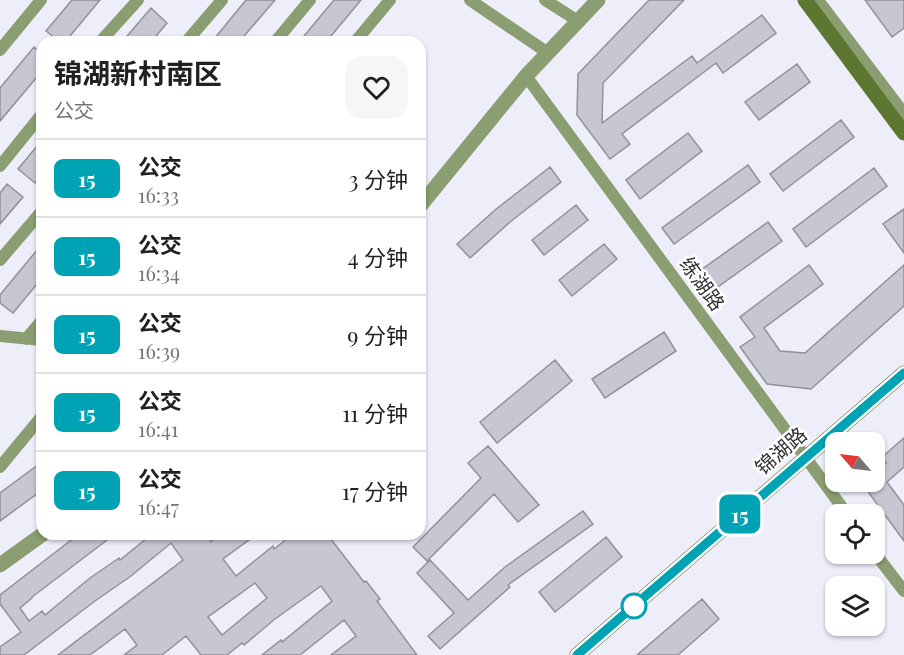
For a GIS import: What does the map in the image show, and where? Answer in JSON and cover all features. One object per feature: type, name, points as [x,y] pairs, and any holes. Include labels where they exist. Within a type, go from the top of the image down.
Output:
[{"type":"main road","points":[[805,0],[904,134]]},
{"type":"main road","name":"锦湖路","points":[[577,655],[904,373]]},
{"type":"street","points":[[0,50],[41,0]]},
{"type":"street","points":[[105,36],[138,0]]},
{"type":"street","points":[[191,36],[222,0]]},
{"type":"street","points":[[280,36],[310,0]]},
{"type":"street","points":[[360,36],[390,0]]},
{"type":"street","points":[[470,0],[548,53]]},
{"type":"street","points":[[545,0],[578,21]]},
{"type":"street","points":[[426,199],[526,76],[598,0]]},
{"type":"street","points":[[816,0],[904,116]]},
{"type":"street","name":"练湖路","points":[[526,76],[840,504]]},
{"type":"street","points":[[0,166],[36,121]]},
{"type":"street","points":[[0,260],[36,218]]},
{"type":"street","points":[[26,339],[36,327]]},
{"type":"street","points":[[0,336],[36,340]]},
{"type":"street","points":[[0,467],[36,423]]},
{"type":"street","points":[[0,565],[36,539]]},
{"type":"street","points":[[883,564],[904,591]]},
{"type":"building","points":[[72,0],[100,0],[70,36],[52,36],[46,31]]},
{"type":"building","points":[[246,0],[275,0],[244,36],[217,36]]},
{"type":"building","points":[[334,0],[361,0],[331,36],[304,36]]},
{"type":"building","points":[[649,0],[684,0],[603,83],[602,123],[692,56],[697,63],[762,15],[776,33],[723,73],[716,63],[622,134],[630,144],[610,159],[577,115],[578,74]]},
{"type":"building","points":[[865,0],[904,0],[904,28],[892,37]]},
{"type":"building","points":[[151,8],[167,23],[156,36],[127,36]]},
{"type":"building","points":[[34,47],[36,49],[36,78],[0,121],[0,88]]},
{"type":"building","points":[[797,64],[810,82],[759,120],[745,102]]},
{"type":"building","points":[[841,120],[854,137],[783,191],[770,174]]},
{"type":"building","points":[[688,133],[702,151],[640,199],[626,180]]},
{"type":"building","points":[[36,147],[35,183],[18,169]]},
{"type":"building","points":[[748,165],[760,182],[674,244],[662,228]]},
{"type":"building","points":[[550,167],[561,182],[510,222],[470,258],[457,244],[495,210]]},
{"type":"building","points":[[874,168],[887,186],[806,247],[793,229]]},
{"type":"building","points":[[7,184],[23,197],[0,224],[0,193]]},
{"type":"building","points":[[576,205],[588,220],[544,255],[532,240]]},
{"type":"building","points":[[904,209],[904,253],[883,224]]},
{"type":"building","points":[[768,222],[782,241],[708,294],[694,275]]},
{"type":"building","points":[[604,244],[617,259],[572,296],[559,280]]},
{"type":"building","points":[[36,251],[36,285],[13,313],[0,303],[0,295]]},
{"type":"building","points":[[809,265],[823,284],[764,328],[780,351],[805,353],[904,265],[904,306],[811,389],[767,384],[740,347],[755,337],[740,317]]},
{"type":"building","points":[[664,332],[676,351],[605,398],[592,379]]},
{"type":"building","points":[[555,360],[572,381],[497,443],[480,422]]},
{"type":"building","points":[[904,438],[904,467],[887,482],[904,505],[904,541],[885,515],[885,504],[877,504],[868,492],[885,492],[885,455]]},
{"type":"building","points":[[488,446],[539,505],[518,522],[494,494],[427,561],[413,547],[420,540],[426,540],[426,534],[481,478],[468,463]]},
{"type":"building","points":[[36,466],[36,494],[0,521],[0,493]]},
{"type":"building","points":[[583,511],[593,524],[508,585],[510,587],[440,649],[428,636],[454,613],[417,573],[430,560],[468,600],[505,567]]},
{"type":"building","points":[[606,537],[622,557],[555,612],[539,592]]},
{"type":"building","points":[[71,540],[107,540],[20,608],[29,621],[42,611],[45,615],[90,578],[119,558],[120,560],[145,540],[210,540],[211,542],[214,540],[249,540],[223,559],[236,576],[273,546],[274,549],[285,540],[332,540],[380,599],[377,601],[417,655],[331,655],[356,636],[344,620],[300,655],[262,655],[281,640],[282,642],[332,601],[321,586],[244,645],[242,643],[227,655],[201,655],[186,636],[162,655],[124,655],[137,645],[125,629],[90,655],[58,655],[183,560],[171,543],[131,576],[24,655],[0,655],[0,647],[21,632],[0,604],[0,595]],"holes":[[[255,583],[267,598],[222,635],[208,617]]]},
{"type":"building","points":[[702,599],[719,619],[678,655],[637,655]]},
{"type":"bus line","name":"15","points":[[577,655],[904,373]]}]
